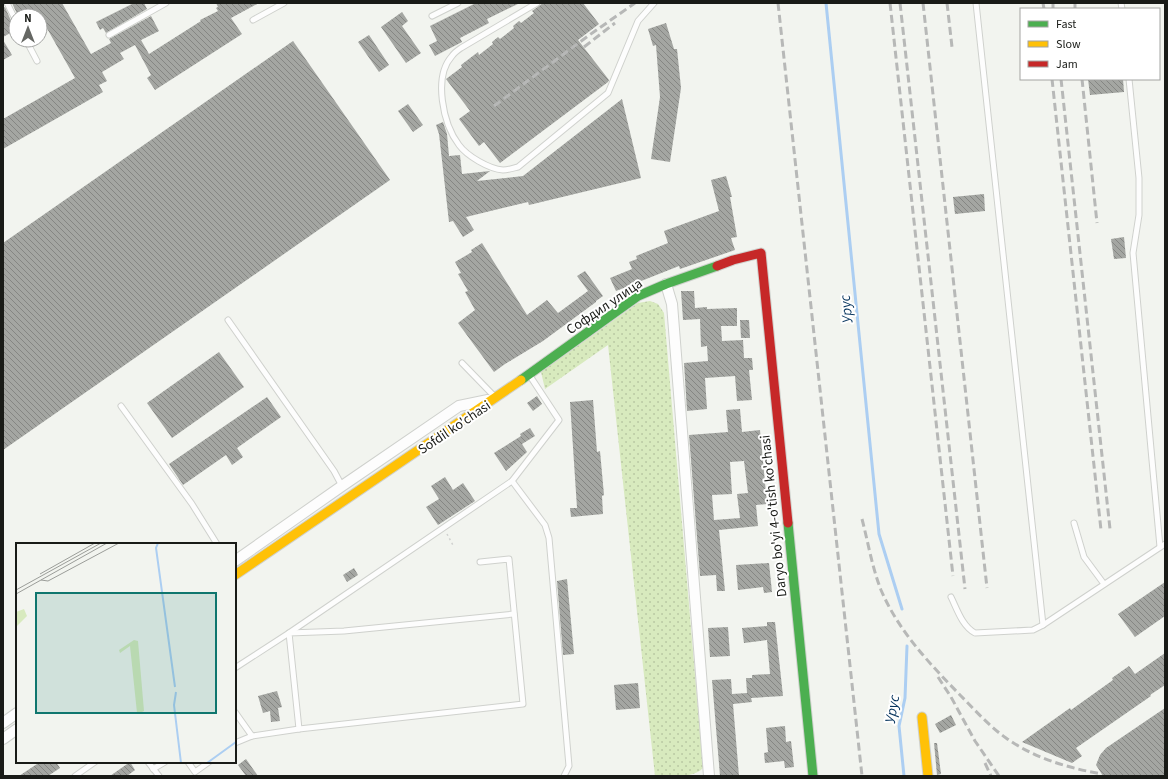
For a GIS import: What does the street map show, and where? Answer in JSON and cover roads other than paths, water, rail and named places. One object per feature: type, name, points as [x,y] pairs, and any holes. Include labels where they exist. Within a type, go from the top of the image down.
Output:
[{"type":"street","name":"Софдил улица","points":[[496,398],[638,296],[666,284],[733,260],[761,253]]},
{"type":"street","name":"Daryo bo'yi 4-o'tish ko'chasi","points":[[761,253],[813,776]]},
{"type":"street","points":[[666,284],[672,304],[709,776]]},
{"type":"street","name":"Sofdil ko'chasi","points":[[236,560],[459,406],[496,398]]},
{"type":"street","name":"Sofdil ko'chasi","points":[[236,574],[496,398]]},
{"type":"street","points":[[342,486],[350,497]]},
{"type":"street","points":[[3,723],[16,714]]},
{"type":"street","points":[[922,717],[928,776]]},
{"type":"street","points":[[3,739],[16,730]]},
{"type":"lane","points":[[109,35],[166,3]]},
{"type":"lane","points":[[253,20],[284,3]]},
{"type":"lane","points":[[432,16],[458,3]]},
{"type":"lane","points":[[537,3],[461,48],[451,56],[441,82],[443,106],[449,126],[459,145],[474,158],[492,167],[505,170],[518,167],[608,93],[638,21],[654,3]]},
{"type":"lane","points":[[976,3],[1043,626]]},
{"type":"lane","points":[[30,48],[37,60]]},
{"type":"lane","points":[[951,597],[965,625],[975,633],[1033,630],[1043,626],[1163,545],[1133,253],[1139,215],[1139,178],[1129,80]]},
{"type":"lane","points":[[228,320],[334,471],[342,486]]},
{"type":"lane","points":[[462,363],[496,398]]},
{"type":"lane","points":[[236,667],[512,482],[559,420],[530,375]]},
{"type":"lane","points":[[122,406],[192,504],[217,543]]},
{"type":"lane","points":[[512,482],[545,525],[549,538],[569,766],[564,776]]},
{"type":"lane","points":[[1074,524],[1084,557],[1104,584]]},
{"type":"lane","points":[[236,744],[252,736],[299,729],[523,704],[509,559],[480,562]]},
{"type":"lane","points":[[289,633],[344,631],[514,614]]},
{"type":"lane","points":[[289,633],[299,729]]},
{"type":"lane","points":[[236,713],[252,736]]},
{"type":"lane","points":[[76,776],[94,763]]},
{"type":"lane","points":[[149,763],[159,776]]},
{"type":"lane","points":[[153,770],[164,763]]},
{"type":"lane","points":[[189,763],[195,772],[208,763]]},
{"type":"waterway","name":"Урус","points":[[826,3],[879,534],[902,609]]},
{"type":"waterway","name":"Урус","points":[[904,776],[899,726],[905,698],[907,646]]},
{"type":"railway","points":[[494,106],[635,3]]},
{"type":"railway","points":[[778,3],[862,776]]},
{"type":"railway","points":[[890,3],[953,576]]},
{"type":"railway","points":[[900,3],[965,589]]},
{"type":"railway","points":[[923,3],[987,588]]},
{"type":"railway","points":[[947,3],[952,47]]},
{"type":"railway","points":[[1043,3],[1044,8]]},
{"type":"railway","points":[[1053,3],[1053,8]]},
{"type":"railway","points":[[1075,3],[1075,8]]},
{"type":"railway","points":[[584,47],[615,23]]},
{"type":"railway","points":[[1052,80],[1101,530]]},
{"type":"railway","points":[[1061,80],[1110,529]]},
{"type":"railway","points":[[1082,80],[1097,223]]},
{"type":"railway","points":[[862,519],[875,572],[888,605],[906,634],[938,672],[988,723],[1017,745],[1040,757],[1077,769],[1102,774]]},
{"type":"railway","points":[[938,677],[951,697],[975,741],[999,776]]},
{"type":"railway","points":[[985,763],[991,776]]}]
